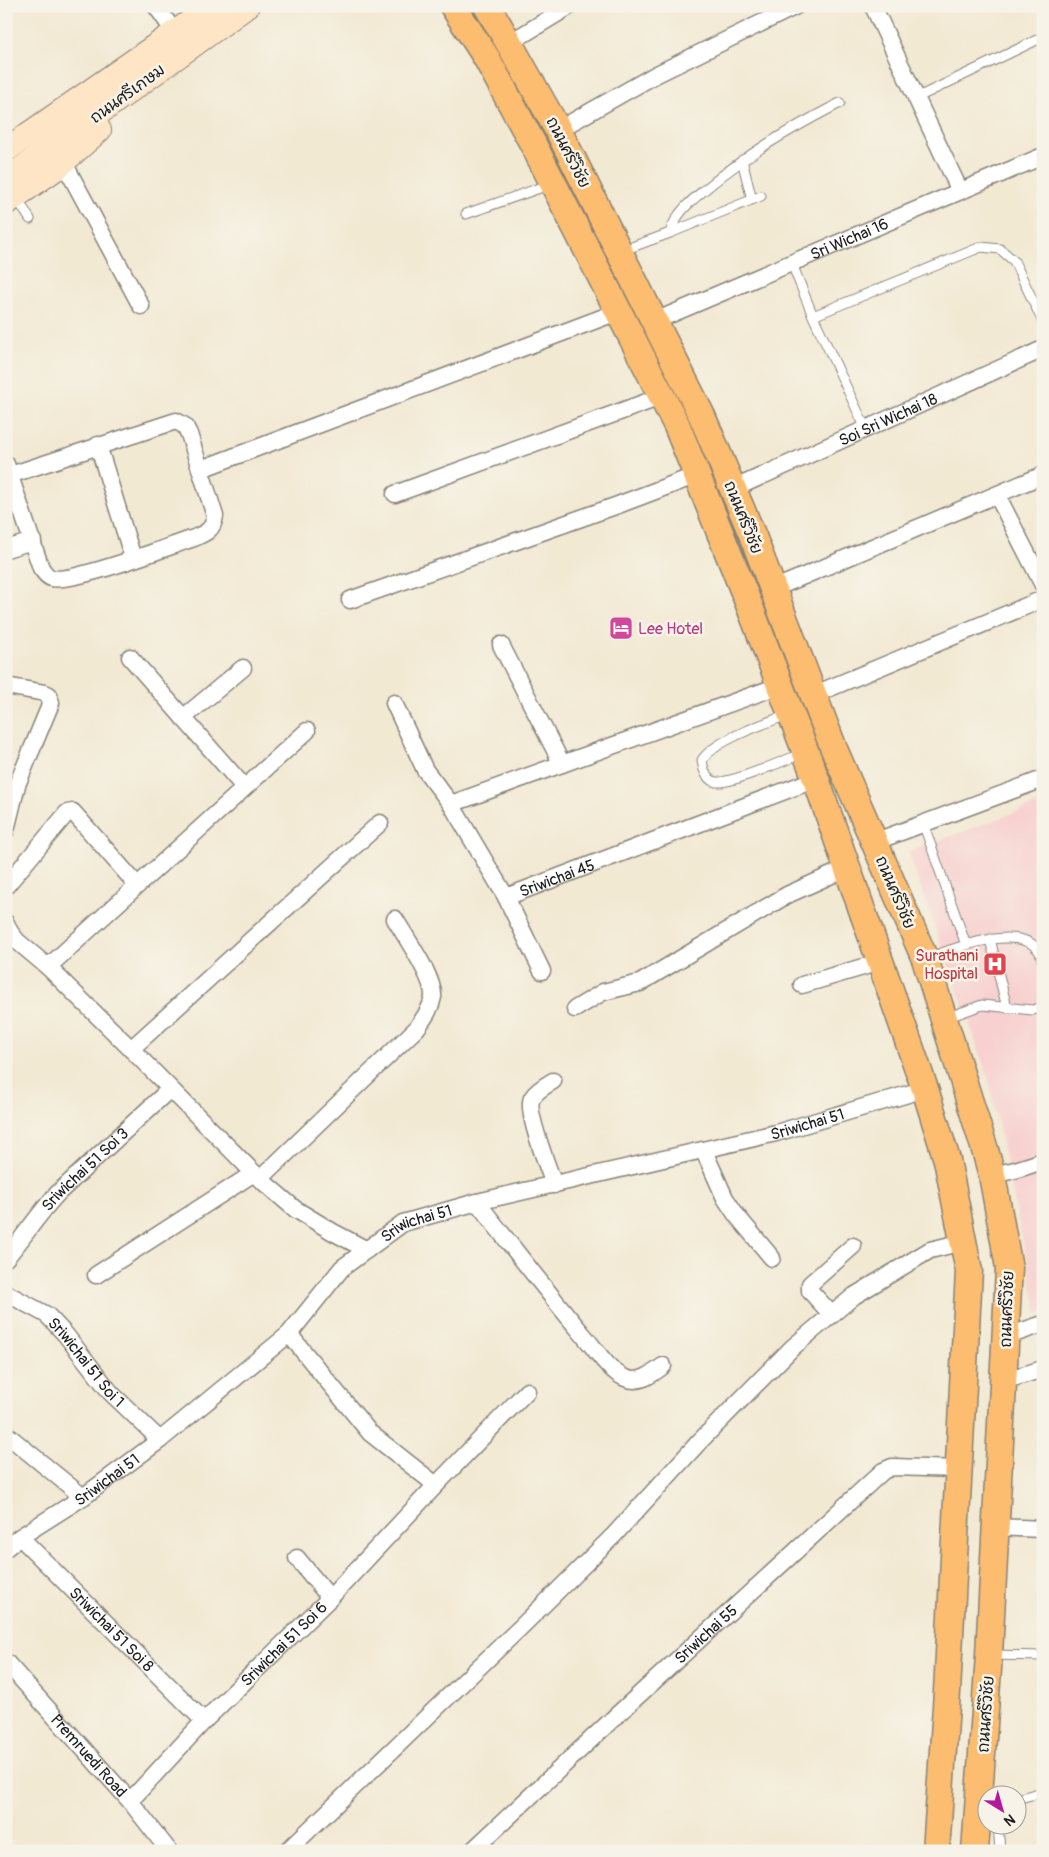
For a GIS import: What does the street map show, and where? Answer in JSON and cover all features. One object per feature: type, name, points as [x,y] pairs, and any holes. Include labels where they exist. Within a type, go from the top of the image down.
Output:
[{"type":"main road","name":"ถนนศรีเกษม","points":[[6,150],[170,36],[216,16],[247,6]]},
{"type":"main road","name":"ถนนศรีวิชัย","points":[[487,6],[558,130],[702,416],[773,589],[834,749],[928,970],[992,1175],[1009,1268],[989,1655],[987,1847]]},
{"type":"main road","name":"ถนนศรีวิชัย","points":[[454,7],[486,57],[534,144],[663,396],[697,475],[816,778],[925,1089],[947,1160],[969,1271],[936,1851]]},
{"type":"main road","name":"ถนนศรีเกษม","points":[[10,193],[216,16]]},
{"type":"main road","points":[[10,193],[63,161],[216,16]]},
{"type":"main road","points":[[6,131],[28,116],[170,36]]},
{"type":"main road","points":[[534,144],[558,130]]},
{"type":"main road","points":[[892,996],[928,970]]},
{"type":"street","points":[[156,6],[170,36]]},
{"type":"street","points":[[509,42],[570,6]]},
{"type":"street","points":[[558,130],[655,76],[796,6]]},
{"type":"street","points":[[873,6],[960,191]]},
{"type":"street","name":"Sri Wichai 16","points":[[655,321],[1043,156]]},
{"type":"street","points":[[63,161],[141,306]]},
{"type":"street","points":[[201,469],[620,311]]},
{"type":"street","name":"Soi Sri Wichai 18","points":[[733,489],[1043,349]]},
{"type":"street","points":[[395,494],[663,396]]},
{"type":"street","points":[[176,420],[185,426],[201,469],[215,516],[211,528],[202,534],[75,577],[52,578],[44,574],[41,568],[8,469],[98,445],[176,420]]},
{"type":"street","points":[[98,445],[133,558]]},
{"type":"street","points":[[350,600],[697,475]]},
{"type":"street","points":[[773,589],[1043,475]]},
{"type":"street","points":[[997,495],[1043,585]]},
{"type":"street","points":[[6,549],[33,541]]},
{"type":"street","points":[[813,695],[1043,599]]},
{"type":"street","points":[[501,645],[562,764]]},
{"type":"street","points":[[130,657],[244,787]]},
{"type":"street","points":[[183,718],[243,668]]},
{"type":"street","points":[[451,804],[781,685]]},
{"type":"street","points":[[6,686],[45,693],[49,695],[51,703],[17,785],[6,830]]},
{"type":"street","name":"Sriwichai 45","points":[[394,703],[425,770],[451,804],[506,897],[816,778]]},
{"type":"street","points":[[48,967],[307,731]]},
{"type":"street","points":[[874,842],[1043,779]]},
{"type":"street","points":[[6,886],[67,813],[73,812],[137,885]]},
{"type":"street","points":[[132,1050],[380,823]]},
{"type":"street","points":[[575,1009],[603,992],[640,983],[787,895],[847,868]]},
{"type":"street","points":[[506,897],[542,971]]},
{"type":"street","points":[[96,1275],[257,1176],[417,1028],[429,1010],[433,995],[431,980],[395,919]]},
{"type":"street","points":[[6,923],[10,932],[18,941],[48,967],[257,1176],[295,1209],[332,1232],[367,1250]]},
{"type":"street","points":[[802,985],[880,962]]},
{"type":"street","points":[[553,1081],[532,1096],[530,1104],[531,1116],[554,1185]]},
{"type":"street","name":"Sriwichai 51 Soi 3","points":[[6,1258],[28,1233],[43,1209],[58,1193],[170,1089]]},
{"type":"street","name":"Sriwichai 51","points":[[6,1548],[83,1497],[160,1440],[289,1334],[342,1268],[402,1223],[477,1202],[776,1133],[925,1089]]},
{"type":"street","points":[[704,1151],[725,1198],[737,1216],[772,1258]]},
{"type":"street","points":[[992,1175],[1043,1161]]},
{"type":"street","points":[[477,1202],[545,1289],[609,1366],[623,1378],[636,1381],[653,1374],[663,1366]]},
{"type":"street","points":[[287,1851],[524,1624],[614,1534],[700,1441],[787,1354],[854,1296],[930,1250],[963,1242]]},
{"type":"street","points":[[832,1314],[810,1291],[810,1284],[853,1246]]},
{"type":"street","name":"Sriwichai 51 Soi 1","points":[[6,1293],[47,1315],[65,1334],[111,1394],[160,1440]]},
{"type":"street","points":[[1005,1337],[1043,1324]]},
{"type":"street","points":[[289,1334],[370,1433],[436,1485]]},
{"type":"street","points":[[1003,1382],[1043,1369]]},
{"type":"street","name":"Sriwichai 51 Soi 6","points":[[130,1801],[204,1721],[330,1598],[527,1391]]},
{"type":"street","points":[[8,1438],[83,1497]]},
{"type":"street","name":"Sriwichai 55","points":[[472,1851],[610,1721],[883,1471],[892,1466],[959,1469]]},
{"type":"street","points":[[995,1526],[1043,1529]]},
{"type":"street","name":"Sriwichai 51 Soi 8","points":[[20,1537],[204,1721]]},
{"type":"street","points":[[297,1558],[330,1598]]},
{"type":"street","name":"Premruedi Road","points":[[6,1662],[130,1801],[169,1851]]},
{"type":"lane","points":[[916,98],[1043,37]]},
{"type":"lane","points":[[670,233],[677,215],[692,200],[742,160],[789,130],[840,103]]},
{"type":"lane","points":[[742,160],[752,200]]},
{"type":"lane","points":[[466,214],[554,184]]},
{"type":"lane","points":[[10,193],[30,219]]},
{"type":"lane","points":[[620,252],[762,196]]},
{"type":"lane","points":[[813,316],[981,247],[1000,249],[1014,261],[1043,322]]},
{"type":"lane","points":[[792,264],[813,316],[866,429]]},
{"type":"lane","points":[[791,714],[723,742],[707,752],[702,760],[704,770],[710,779],[716,782],[729,780],[805,752]]},
{"type":"lane","points":[[923,823],[966,945]]},
{"type":"lane","points":[[990,939],[1007,1008]]},
{"type":"lane","points":[[928,970],[966,945],[990,939],[1015,939],[1030,944],[1039,951],[1043,963]]},
{"type":"lane","points":[[944,1019],[982,1005],[1033,1010],[1043,1007]]},
{"type":"lane","points":[[989,1655],[1043,1656]]},
{"type":"lane","points":[[1026,1796],[1043,1792]]},
{"type":"lane","points":[[987,1847],[993,1834]]},
{"type":"shaded area","name":"Surathani Hospital","points":[[1043,802],[1043,1312],[1038,1314],[988,1076],[908,852]]},
{"type":"place","name":"Lee Hotel","points":[[621,628]]},
{"type":"place","name":"Surathani Hospital","points":[[995,964]]}]
